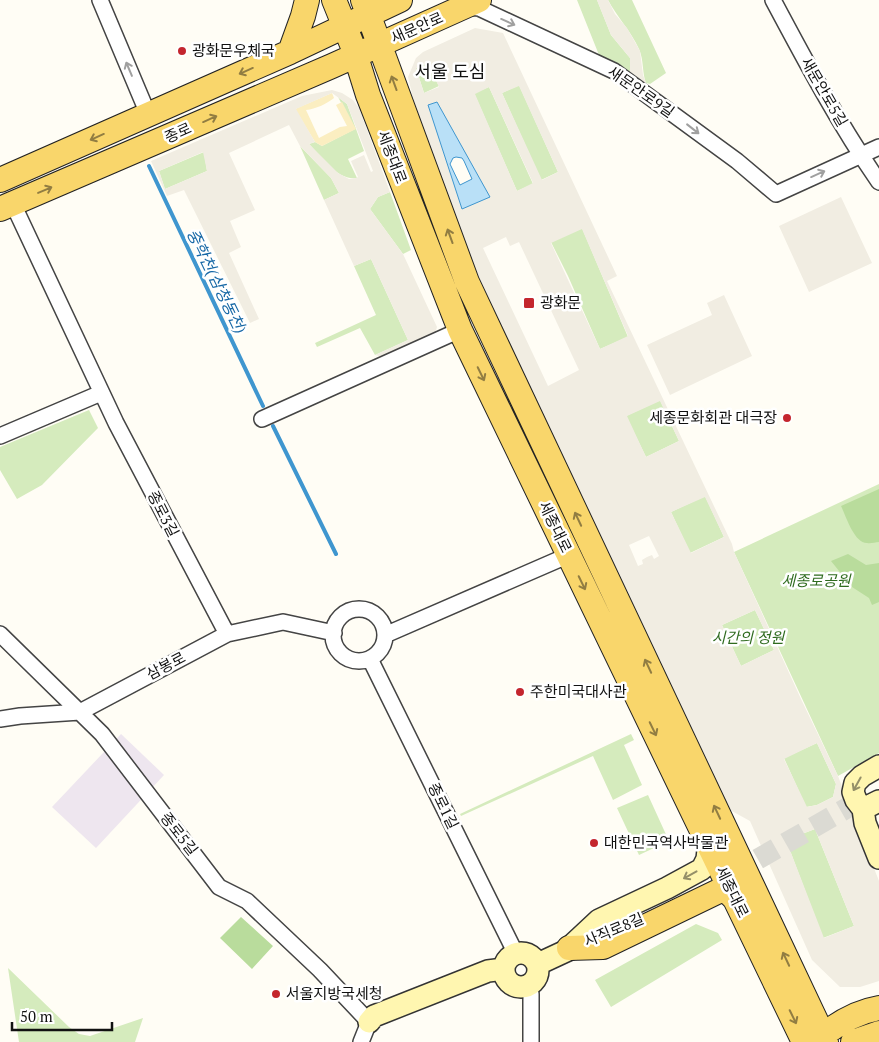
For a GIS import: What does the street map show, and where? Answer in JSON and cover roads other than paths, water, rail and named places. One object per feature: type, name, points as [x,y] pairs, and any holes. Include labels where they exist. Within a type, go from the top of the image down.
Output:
[{"type":"main road","points":[[290,52],[304,16],[307,0]]},
{"type":"main road","name":"세종대로","points":[[334,0],[356,56],[368,95],[460,330],[736,900],[817,1040]]},
{"type":"main road","points":[[345,26],[366,7],[400,0]]},
{"type":"main road","name":"새문안로","points":[[356,56],[471,4]]},
{"type":"main road","name":"세종대로","points":[[366,7],[467,282],[800,989],[817,1040]]},
{"type":"main road","name":"종로","points":[[1,178],[290,52],[345,26]]},
{"type":"main road","name":"종로","points":[[6,207],[356,56]]},
{"type":"main road","points":[[295,82],[325,76],[336,77],[352,82],[368,95]]},
{"type":"main road","points":[[569,948],[604,947],[721,890],[726,890],[736,900]]},
{"type":"main road","points":[[800,989],[825,1010],[835,1014],[855,1015]]},
{"type":"main road","points":[[817,1040],[855,1015],[879,1008]]},
{"type":"main road","points":[[853,1042],[879,1033]]},
{"type":"street","name":"종로","points":[[100,0],[148,114]]},
{"type":"street","name":"새문안로5길","points":[[773,0],[860,155],[879,182]]},
{"type":"street","name":"새문안로9길","points":[[471,4],[614,71],[737,161],[776,194],[860,155]]},
{"type":"street","points":[[860,155],[879,147]]},
{"type":"street","points":[[1,178],[6,207]]},
{"type":"street","name":"종로3길","points":[[6,207],[227,634]]},
{"type":"street","points":[[262,418],[460,330]]},
{"type":"street","points":[[0,436],[101,393]]},
{"type":"street","points":[[385,635],[569,555]]},
{"type":"street","points":[[357,610],[366,610],[380,619],[384,626],[385,635],[384,646],[376,655],[370,659],[359,661],[342,655],[337,648],[334,633],[335,626],[343,615],[357,610]]},
{"type":"street","name":"삼봉로","points":[[0,719],[80,712],[227,634],[283,622],[334,633]]},
{"type":"street","name":"종로5길","points":[[0,634],[102,734],[219,887],[247,901],[320,970],[369,1022]]},
{"type":"street","name":"종로1길","points":[[370,659],[508,965],[509,982],[518,987],[528,986]]},
{"type":"street","points":[[879,766],[862,776],[855,783],[853,792],[856,800],[872,799],[865,823],[879,858]]},
{"type":"street","points":[[569,948],[600,920],[668,888],[702,869],[707,859],[708,850],[704,835]]},
{"type":"street","name":"사직로8길","points":[[538,964],[569,948],[692,897]]},
{"type":"street","points":[[361,1042],[369,1022],[377,1022],[508,965],[526,954],[531,956],[538,964],[538,974],[528,986],[531,994],[532,1042]]},
{"type":"water","points":[[437,102],[490,197],[462,209],[428,105]],"holes":[[[453,158],[462,158],[472,179],[460,185],[450,164]]]},
{"type":"waterway","name":"중학천(삼청동천)","points":[[149,166],[263,406]]},
{"type":"waterway","name":"중학천(삼청동천)","points":[[273,426],[336,554]]},
{"type":"tunnel","points":[[730,875],[868,796]]},
{"type":"place","name":"광화문우체국","points":[[182,51]]},
{"type":"place","name":"광화문","points":[[529,303]]},
{"type":"place","name":"세종문화회관 대극장","points":[[787,418]]},
{"type":"place","name":"주한미국대사관","points":[[520,692]]},
{"type":"place","name":"대한민국역사박물관","points":[[594,843]]},
{"type":"place","name":"서울지방국세청","points":[[276,994]]},
{"type":"district","name":"서울 도심","points":[[450,72]]},
{"type":"park label","name":"세종로공원","points":[[816,581]]},
{"type":"park label","name":"시간의 정원","points":[[748,638]]}]
